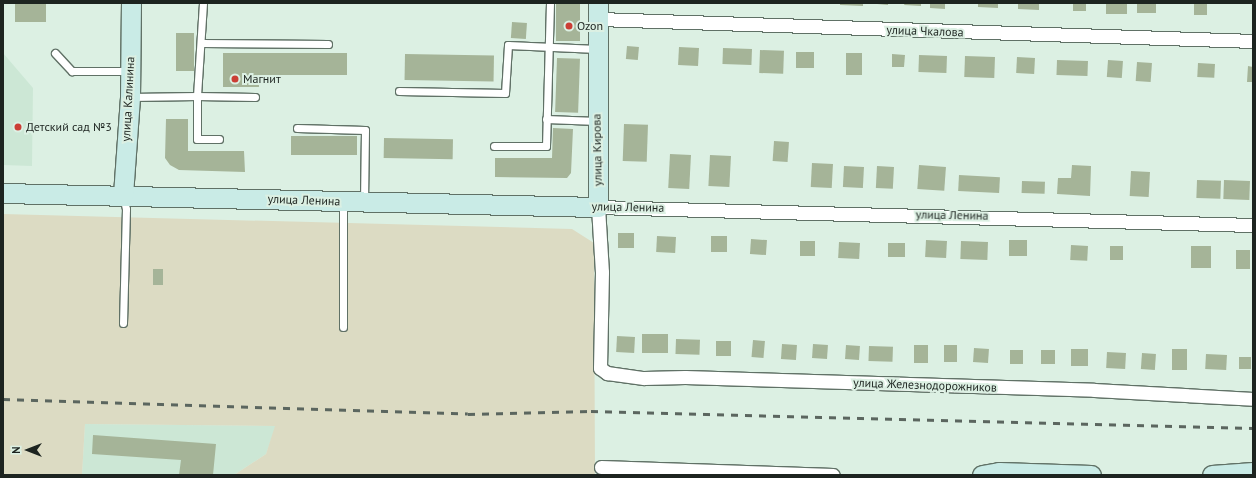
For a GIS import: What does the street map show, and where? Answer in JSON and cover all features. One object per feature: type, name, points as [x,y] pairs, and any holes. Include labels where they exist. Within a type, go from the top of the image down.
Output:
[{"type":"street","name":"улица Калинина","points":[[123,195],[130,97],[131,3]]},
{"type":"street","name":"улица Чкалова","points":[[598,11],[1253,41]]},
{"type":"street","name":"улица Кирова","points":[[598,11],[598,207],[602,272],[600,368]]},
{"type":"street","name":"улица Ленина","points":[[3,193],[598,207],[1253,225]]},
{"type":"street","name":"улица Железнодорожников","points":[[600,368],[613,374],[644,378],[685,377],[1094,390],[1253,399]]},
{"type":"street","points":[[601,467],[834,475]]},
{"type":"street","points":[[982,475],[999,472],[1091,475]]},
{"type":"street","points":[[1212,475],[1253,472]]},
{"type":"lane","points":[[203,3],[202,43],[197,96],[197,138],[219,139]]},
{"type":"lane","points":[[494,146],[546,146],[550,3]]},
{"type":"lane","points":[[202,43],[328,44]]},
{"type":"lane","points":[[399,91],[505,93],[508,45],[597,48]]},
{"type":"lane","points":[[55,53],[72,71],[130,72]]},
{"type":"lane","points":[[130,97],[255,97]]},
{"type":"lane","points":[[546,119],[597,121]]},
{"type":"lane","points":[[297,128],[365,130],[364,202]]},
{"type":"lane","points":[[123,195],[126,209],[123,323]]},
{"type":"lane","points":[[343,202],[343,327]]},
{"type":"shaded area","name":"Детский сад №3","points":[[3,53],[33,88],[32,166],[3,165]]},
{"type":"shaded area","points":[[3,214],[572,229],[594,243],[595,475],[234,475],[266,454],[275,426],[85,424],[82,475],[3,475]]},
{"type":"shaded area","points":[[85,424],[276,426],[266,454],[234,475],[82,475]]},
{"type":"building","points":[[15,3],[46,3],[46,22],[15,22]]},
{"type":"building","points":[[556,3],[580,3],[580,41],[556,41]]},
{"type":"building","points":[[840,3],[863,3],[863,6],[840,5]]},
{"type":"building","points":[[888,3],[888,5],[877,4]]},
{"type":"building","points":[[905,3],[921,3],[921,6],[904,5]]},
{"type":"building","points":[[930,3],[945,3],[945,9],[930,8]]},
{"type":"building","points":[[978,3],[998,3],[998,8],[978,7]]},
{"type":"building","points":[[1018,3],[1039,3],[1039,10],[1018,9]]},
{"type":"building","points":[[1073,3],[1086,3],[1086,11],[1073,11]]},
{"type":"building","points":[[1106,3],[1127,3],[1127,14],[1106,14]]},
{"type":"building","points":[[1137,3],[1156,3],[1156,13],[1137,13]]},
{"type":"building","points":[[1194,3],[1207,3],[1207,15],[1194,15]]},
{"type":"building","points":[[512,22],[527,23],[526,39],[511,38]]},
{"type":"building","points":[[176,33],[194,33],[194,71],[176,71]]},
{"type":"building","points":[[627,46],[639,47],[638,60],[626,59]]},
{"type":"building","points":[[679,47],[699,48],[698,66],[678,65]]},
{"type":"building","points":[[723,48],[752,49],[751,65],[722,64]]},
{"type":"building","points":[[760,50],[784,51],[783,74],[759,73]]},
{"type":"building","points":[[796,52],[814,52],[814,68],[796,68]]},
{"type":"building","points":[[223,53],[347,53],[347,75],[259,75],[259,87],[223,87]]},
{"type":"building","points":[[846,53],[862,53],[862,75],[846,75]]},
{"type":"building","points":[[405,54],[494,56],[494,82],[405,80]]},
{"type":"building","points":[[892,54],[905,55],[904,67],[892,67]]},
{"type":"building","points":[[919,55],[947,56],[946,73],[918,72]]},
{"type":"building","points":[[965,56],[995,57],[994,78],[964,77]]},
{"type":"building","points":[[1017,57],[1035,58],[1034,74],[1016,73]]},
{"type":"building","points":[[557,58],[580,59],[578,113],[555,112]]},
{"type":"building","points":[[1057,60],[1088,61],[1087,76],[1056,75]]},
{"type":"building","points":[[1108,60],[1123,61],[1122,78],[1107,77]]},
{"type":"building","points":[[1137,62],[1152,63],[1151,82],[1136,81]]},
{"type":"building","points":[[1198,63],[1215,64],[1214,78],[1197,77]]},
{"type":"building","points":[[1248,66],[1253,67],[1253,82],[1247,82]]},
{"type":"building","points":[[166,119],[188,119],[188,151],[244,151],[245,172],[179,170],[170,165],[165,158]]},
{"type":"building","points":[[624,124],[648,125],[647,162],[623,161]]},
{"type":"building","points":[[553,128],[573,129],[571,173],[567,178],[495,177],[495,158],[552,158]]},
{"type":"building","points":[[291,136],[357,136],[357,155],[291,155]]},
{"type":"building","points":[[384,138],[453,139],[453,159],[384,158]]},
{"type":"building","points":[[774,141],[789,142],[788,162],[773,161]]},
{"type":"building","points":[[670,154],[691,155],[689,189],[668,188]]},
{"type":"building","points":[[710,155],[731,156],[729,187],[708,186]]},
{"type":"building","points":[[812,163],[833,164],[832,188],[811,187]]},
{"type":"building","points":[[919,165],[946,167],[944,191],[917,189]]},
{"type":"building","points":[[1072,165],[1091,166],[1090,196],[1057,194],[1058,178],[1071,178]]},
{"type":"building","points":[[844,166],[864,167],[863,188],[843,187]]},
{"type":"building","points":[[877,166],[894,167],[893,189],[876,188]]},
{"type":"building","points":[[1131,171],[1150,172],[1149,197],[1130,196]]},
{"type":"building","points":[[959,175],[1000,177],[999,193],[958,191]]},
{"type":"building","points":[[1197,180],[1221,181],[1220,199],[1196,198]]},
{"type":"building","points":[[1224,180],[1250,181],[1249,200],[1223,199]]},
{"type":"building","points":[[1022,181],[1045,182],[1045,194],[1022,193]]},
{"type":"building","points":[[618,233],[634,233],[634,248],[618,248]]},
{"type":"building","points":[[657,236],[676,237],[675,253],[656,252]]},
{"type":"building","points":[[711,236],[727,236],[727,252],[711,252]]},
{"type":"building","points":[[751,239],[767,240],[766,255],[750,254]]},
{"type":"building","points":[[926,240],[947,241],[946,258],[925,257]]},
{"type":"building","points":[[1009,240],[1027,240],[1027,256],[1009,256]]},
{"type":"building","points":[[800,241],[815,241],[815,256],[800,256]]},
{"type":"building","points":[[961,241],[988,242],[987,260],[960,259]]},
{"type":"building","points":[[839,242],[860,243],[859,259],[838,258]]},
{"type":"building","points":[[888,243],[905,243],[905,257],[888,257]]},
{"type":"building","points":[[1071,245],[1088,246],[1087,261],[1070,260]]},
{"type":"building","points":[[1110,246],[1123,246],[1123,260],[1110,260]]},
{"type":"building","points":[[1191,246],[1211,246],[1211,268],[1191,268]]},
{"type":"building","points":[[1236,250],[1250,250],[1250,269],[1236,269]]},
{"type":"building","points":[[153,269],[163,269],[163,285],[153,285]]},
{"type":"building","points":[[642,334],[668,334],[668,353],[642,353]]},
{"type":"building","points":[[617,336],[635,337],[634,353],[616,352]]},
{"type":"building","points":[[676,339],[700,340],[699,355],[675,354]]},
{"type":"building","points":[[753,340],[765,341],[763,358],[752,357]]},
{"type":"building","points":[[716,341],[731,341],[731,356],[716,356]]},
{"type":"building","points":[[782,344],[797,345],[796,360],[781,359]]},
{"type":"building","points":[[813,344],[828,345],[827,359],[812,358]]},
{"type":"building","points":[[846,345],[860,346],[859,360],[845,359]]},
{"type":"building","points":[[914,345],[928,345],[928,363],[914,363]]},
{"type":"building","points":[[944,345],[957,345],[957,362],[944,362]]},
{"type":"building","points":[[869,346],[893,347],[892,362],[868,361]]},
{"type":"building","points":[[974,348],[989,349],[988,363],[973,362]]},
{"type":"building","points":[[1071,349],[1088,349],[1088,366],[1071,366]]},
{"type":"building","points":[[1172,349],[1187,349],[1187,370],[1172,370]]},
{"type":"building","points":[[1010,350],[1023,350],[1023,364],[1010,364]]},
{"type":"building","points":[[1041,350],[1055,350],[1055,364],[1041,364]]},
{"type":"building","points":[[1107,352],[1126,353],[1125,369],[1106,368]]},
{"type":"building","points":[[1142,353],[1156,354],[1155,370],[1141,369]]},
{"type":"building","points":[[1206,354],[1227,355],[1226,370],[1205,369]]},
{"type":"building","points":[[1239,357],[1251,357],[1251,369],[1239,369]]},
{"type":"building","points":[[93,435],[216,444],[213,475],[179,475],[181,460],[92,454]]},
{"type":"railway","points":[[3,399],[468,414],[591,411],[1253,428]]},
{"type":"place","name":"Ozon","points":[[569,26]]},
{"type":"place","name":"Магнит","points":[[235,79]]},
{"type":"place","name":"Детский сад №3","points":[[18,127]]}]
